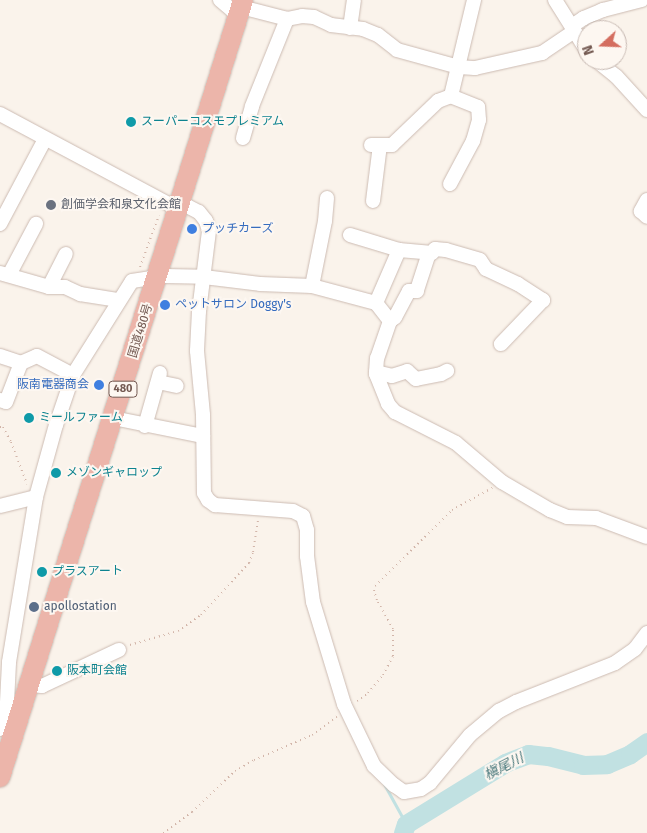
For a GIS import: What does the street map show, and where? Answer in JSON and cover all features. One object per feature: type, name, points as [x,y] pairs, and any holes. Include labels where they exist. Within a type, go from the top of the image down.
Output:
[{"type":"highway","name":"国道480号","points":[[0,777],[8,726],[30,685],[157,277],[172,204],[241,8]]},
{"type":"street","points":[[220,0],[241,8],[287,19],[302,16],[314,17],[331,25],[363,29],[378,35],[397,50],[459,67],[486,67],[542,53],[584,18],[607,4],[642,0]]},
{"type":"street","points":[[350,28],[354,0]]},
{"type":"street","points":[[451,96],[474,0]]},
{"type":"street","points":[[555,0],[577,35]]},
{"type":"street","points":[[243,138],[252,106],[287,19]]},
{"type":"street","points":[[608,70],[647,110]]},
{"type":"street","points":[[373,201],[376,145],[392,145],[438,101],[451,96],[478,107],[479,120],[473,142],[450,184]]},
{"type":"street","points":[[0,114],[172,204],[186,206],[199,212],[206,221],[209,231],[199,311],[197,351],[203,436],[204,493],[208,500],[215,505],[292,511],[303,516],[307,530],[307,556],[312,602],[346,708],[374,766],[404,792],[421,789],[430,783],[470,735],[498,711],[615,662],[635,649],[647,633]]},
{"type":"street","points":[[0,224],[4,207],[46,139]]},
{"type":"street","points":[[312,286],[325,221],[327,198]]},
{"type":"street","points":[[647,200],[641,211],[647,216]]},
{"type":"street","points":[[36,224],[4,274],[49,287],[65,287],[80,294],[119,300]]},
{"type":"street","points":[[350,235],[399,250],[432,254],[435,249],[446,250],[480,260],[486,269],[518,284],[543,300],[501,344]]},
{"type":"street","points":[[376,304],[399,250]]},
{"type":"street","points":[[429,253],[417,292],[409,290],[395,317],[390,321],[377,358],[376,372],[380,387],[395,412],[456,443],[502,482],[550,510],[567,517],[596,518],[647,537]]},
{"type":"street","points":[[49,287],[66,254]]},
{"type":"street","points":[[8,726],[3,687],[36,496],[73,375],[132,281],[157,277],[204,277],[260,284],[312,286],[376,304],[390,321]]},
{"type":"street","points":[[0,356],[21,363],[37,356],[73,375]]},
{"type":"street","points":[[0,400],[6,402],[21,363]]},
{"type":"street","points":[[376,372],[392,376],[408,371],[416,378],[441,374],[446,371]]},
{"type":"street","points":[[145,426],[159,377],[176,386]]},
{"type":"street","points":[[114,418],[145,426],[203,436]]},
{"type":"street","points":[[0,506],[36,496]]},
{"type":"street","points":[[30,685],[42,686],[119,650]]},
{"type":"path","points":[[136,279],[172,204]]},
{"type":"path","points":[[0,427],[3,427],[11,442],[26,484],[36,496]]},
{"type":"path","points":[[163,833],[192,812],[235,772],[254,760],[312,735],[368,693],[383,675],[393,656],[393,630],[377,600],[374,591],[375,586],[452,510],[502,482]]},
{"type":"path","points":[[119,650],[178,631],[201,614],[249,563],[253,552],[259,515]]},
{"type":"waterway","name":"槇尾川","points":[[403,833],[406,824],[505,763],[528,754],[548,756],[583,765],[607,764],[630,754],[647,742]]},
{"type":"waterway","points":[[384,784],[406,824]]},
{"type":"place","name":"スーパーコスモプレミアム","points":[[131,122]]},
{"type":"place","name":"創価学会和泉文化会館","points":[[51,205]]},
{"type":"place","name":"プッチカーズ","points":[[192,229]]},
{"type":"place","name":"ペットサロン Doggy's","points":[[165,305]]},
{"type":"place","name":"阪南電器商会","points":[[99,385]]},
{"type":"place","name":"ミールファーム","points":[[29,418]]},
{"type":"place","name":"メゾンギャロップ","points":[[56,473]]},
{"type":"place","name":"プラスアート","points":[[42,572]]},
{"type":"place","name":"apollostation","points":[[34,607]]},
{"type":"place","name":"阪本町会館","points":[[57,671]]}]
